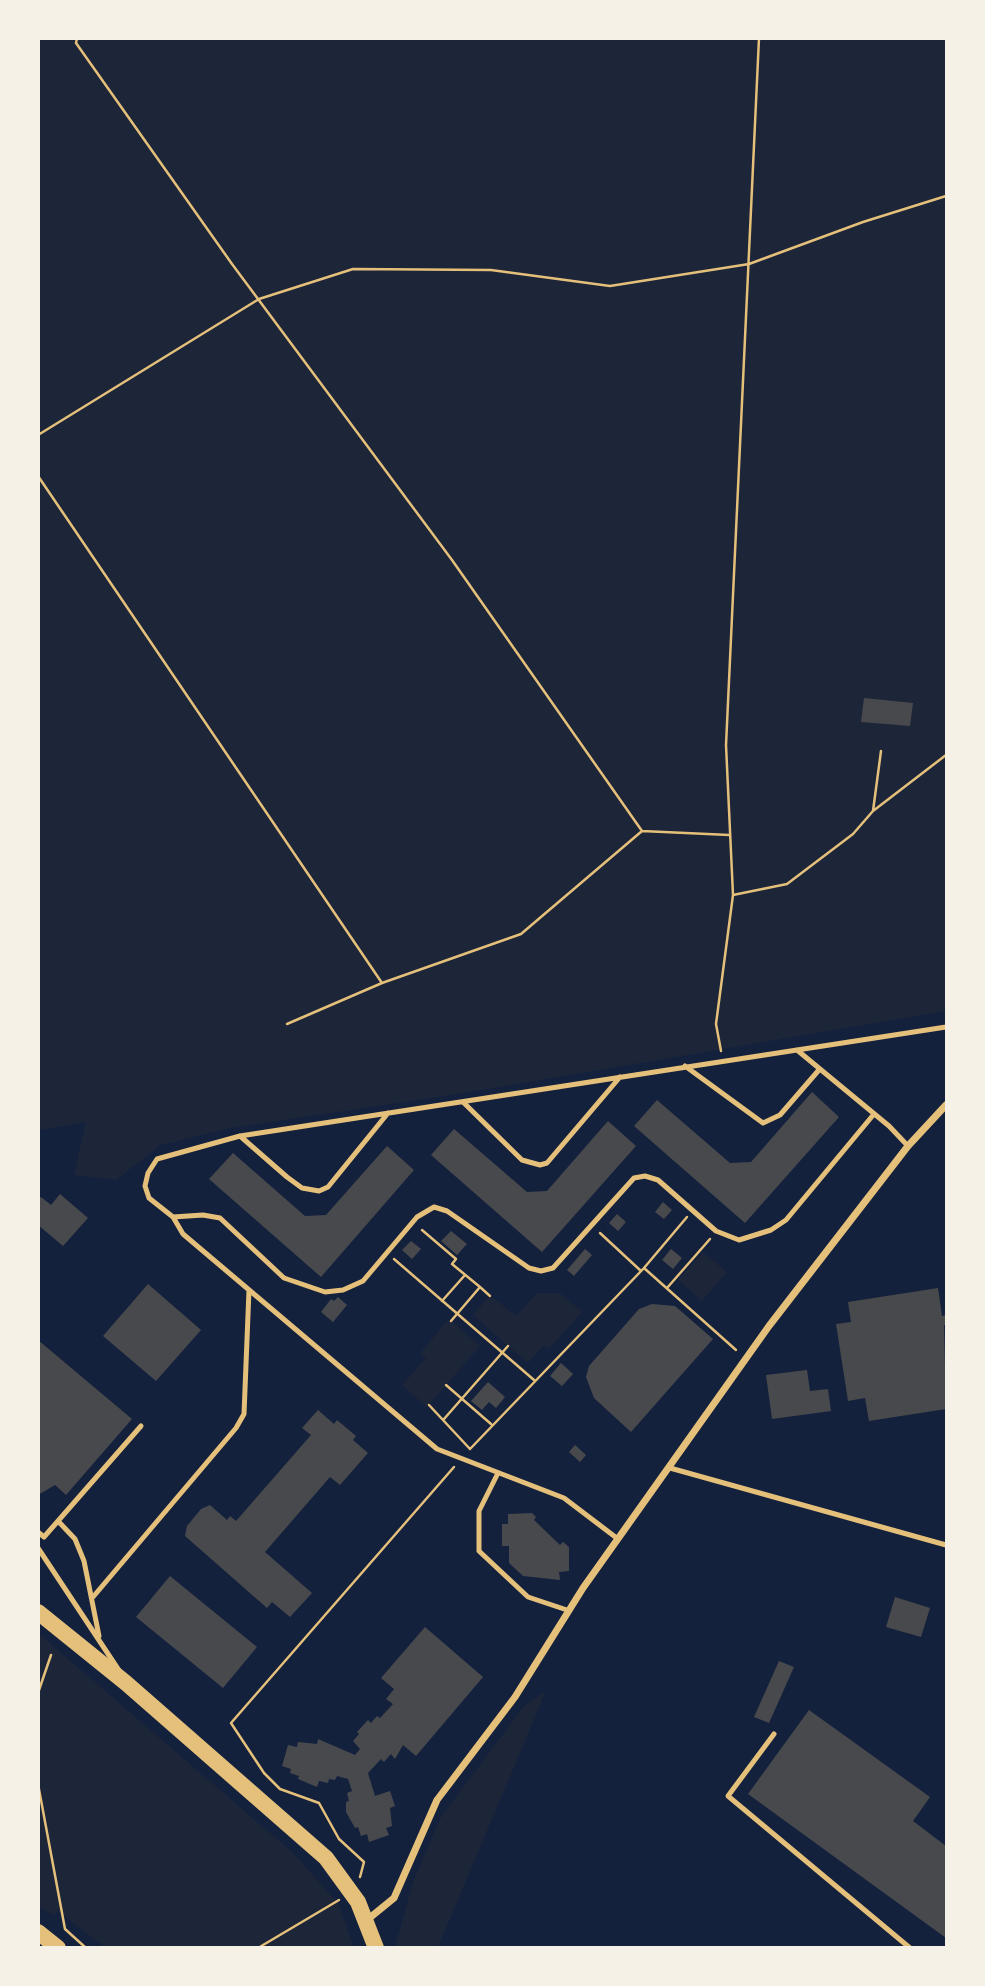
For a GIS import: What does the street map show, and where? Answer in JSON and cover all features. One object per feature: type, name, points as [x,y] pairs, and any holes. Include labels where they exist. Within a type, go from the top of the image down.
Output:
[{"type":"main road","points":[[38,1612],[126,1684],[326,1858],[351,1889],[367,1920],[376,1948]]},
{"type":"main road","points":[[38,1932],[58,1948]]},
{"type":"street","points":[[367,1920],[394,1899],[437,1800],[515,1698],[567,1610],[745,1361],[908,1146],[947,1105]]},
{"type":"lane","points":[[618,1539],[564,1498],[437,1449],[183,1234],[173,1217],[149,1198],[145,1186],[148,1173],[157,1159],[240,1136],[947,1027]]},
{"type":"lane","points":[[796,1050],[874,1114],[908,1146]]},
{"type":"lane","points":[[685,1066],[763,1123],[780,1115],[818,1070]]},
{"type":"lane","points":[[463,1102],[522,1160],[540,1165],[547,1163],[620,1077]]},
{"type":"lane","points":[[240,1136],[302,1188],[319,1191],[328,1187],[388,1113]]},
{"type":"lane","points":[[173,1217],[203,1214],[220,1218],[284,1278],[325,1292],[342,1290],[363,1281],[423,1211],[434,1208],[447,1211],[529,1268],[541,1271],[553,1268],[635,1178],[645,1176],[658,1180],[716,1231],[739,1240],[771,1230],[786,1220],[874,1114]]},
{"type":"lane","points":[[93,1597],[236,1428],[244,1414],[249,1290]]},
{"type":"lane","points":[[38,1532],[44,1537],[141,1426]]},
{"type":"lane","points":[[670,1468],[947,1545]]},
{"type":"lane","points":[[498,1473],[479,1511],[479,1551],[528,1597],[567,1610]]},
{"type":"lane","points":[[58,1521],[75,1539],[93,1597],[100,1639]]},
{"type":"lane","points":[[38,1548],[100,1639],[126,1684]]},
{"type":"lane","points":[[774,1734],[728,1796],[910,1948]]},
{"type":"path","points":[[77,38],[84,54],[452,560],[642,831]]},
{"type":"path","points":[[723,1061],[716,1024],[733,895],[726,745],[760,38]]},
{"type":"path","points":[[38,435],[260,299],[353,269],[491,270],[610,286],[749,264],[863,222],[947,196]]},
{"type":"path","points":[[38,476],[382,984]]},
{"type":"path","points":[[873,811],[881,751]]},
{"type":"path","points":[[733,895],[788,884],[853,834],[873,811],[947,755]]},
{"type":"path","points":[[287,1024],[382,984],[521,934],[642,831],[729,835]]},
{"type":"path","points":[[360,1877],[364,1862],[339,1839],[319,1803],[280,1789],[264,1773],[231,1723],[470,1449],[548,1364],[556,1363],[643,1270],[693,1211]]},
{"type":"path","points":[[413,1222],[456,1259],[452,1264],[489,1296]]},
{"type":"path","points":[[591,1225],[729,1341],[745,1361]]},
{"type":"path","points":[[667,1288],[716,1231]]},
{"type":"path","points":[[387,1253],[534,1380]]},
{"type":"path","points":[[442,1301],[465,1275]]},
{"type":"path","points":[[451,1321],[480,1287]]},
{"type":"path","points":[[444,1419],[508,1346]]},
{"type":"path","points":[[446,1385],[493,1425]]},
{"type":"path","points":[[429,1405],[470,1449]]},
{"type":"path","points":[[38,1693],[51,1655]]},
{"type":"path","points":[[38,1784],[65,1929],[86,1948]]},
{"type":"path","points":[[258,1948],[342,1899]]},
{"type":"shaded area","points":[[39,39],[946,39],[946,1011],[464,1093],[231,1128],[161,1145],[116,1180],[74,1175],[86,1122],[39,1130]]},
{"type":"shaded area","points":[[703,1252],[727,1272],[702,1301],[678,1280]]},
{"type":"shaded area","points":[[537,1293],[560,1293],[582,1312],[549,1349],[544,1345],[528,1363],[473,1315],[490,1295],[516,1316]]},
{"type":"shaded area","points":[[449,1319],[480,1346],[427,1407],[402,1385],[426,1358],[420,1353]]},
{"type":"shaded area","points":[[38,1633],[292,1852],[338,1903],[354,1947],[104,1947],[58,1911],[54,1915],[39,1907]]},
{"type":"shaded area","points":[[546,1691],[438,1947],[395,1947],[413,1882],[441,1817],[524,1706]]},
{"type":"building","points":[[864,698],[913,703],[910,726],[861,722]]},
{"type":"building","points":[[812,1092],[839,1117],[745,1223],[634,1126],[657,1100],[730,1163],[751,1162]]},
{"type":"building","points":[[608,1121],[636,1146],[542,1252],[431,1155],[454,1129],[527,1192],[547,1191]]},
{"type":"building","points":[[387,1146],[414,1170],[321,1277],[209,1179],[233,1153],[305,1216],[326,1215]]},
{"type":"building","points":[[60,1194],[88,1218],[63,1246],[38,1225],[38,1199],[41,1197],[51,1205]]},
{"type":"building","points":[[663,1202],[672,1210],[664,1219],[655,1212]]},
{"type":"building","points":[[617,1214],[626,1222],[618,1231],[609,1223]]},
{"type":"building","points":[[451,1231],[467,1244],[457,1255],[441,1241]]},
{"type":"building","points":[[411,1241],[421,1249],[412,1259],[402,1250]]},
{"type":"building","points":[[585,1249],[592,1255],[574,1276],[567,1270]]},
{"type":"building","points":[[671,1249],[682,1258],[673,1269],[662,1260]]},
{"type":"building","points":[[148,1284],[201,1330],[156,1381],[103,1336]]},
{"type":"building","points":[[938,1288],[942,1316],[946,1315],[946,1409],[869,1421],[865,1398],[848,1401],[836,1324],[851,1322],[848,1302]]},
{"type":"building","points":[[338,1297],[347,1305],[333,1322],[321,1312],[331,1299],[334,1301]]},
{"type":"building","points":[[652,1304],[675,1306],[713,1339],[631,1432],[594,1398],[586,1377],[589,1366],[639,1309]]},
{"type":"building","points":[[38,1340],[132,1419],[66,1495],[55,1485],[38,1495]]},
{"type":"building","points":[[561,1363],[573,1374],[562,1386],[550,1376]]},
{"type":"building","points":[[807,1370],[810,1391],[828,1389],[831,1411],[772,1419],[766,1375]]},
{"type":"building","points":[[488,1382],[505,1397],[496,1408],[489,1402],[482,1410],[471,1401]]},
{"type":"building","points":[[318,1410],[334,1424],[337,1420],[356,1436],[353,1440],[368,1453],[340,1485],[330,1477],[265,1552],[312,1593],[290,1617],[272,1602],[267,1608],[185,1536],[187,1526],[201,1509],[210,1505],[227,1520],[230,1516],[236,1521],[311,1435],[302,1428]]},
{"type":"building","points":[[575,1445],[586,1455],[580,1462],[569,1452]]},
{"type":"building","points":[[532,1513],[536,1517],[534,1520],[560,1545],[563,1542],[569,1547],[569,1571],[559,1572],[560,1580],[523,1576],[509,1563],[509,1546],[502,1546],[502,1524],[508,1524],[508,1514]]},
{"type":"building","points":[[170,1576],[257,1647],[223,1688],[136,1617]]},
{"type":"building","points":[[895,1597],[930,1608],[921,1637],[886,1627]]},
{"type":"building","points":[[425,1627],[483,1677],[416,1756],[403,1745],[395,1759],[391,1754],[384,1762],[381,1759],[368,1773],[375,1796],[390,1791],[395,1806],[390,1808],[392,1826],[386,1828],[389,1835],[369,1842],[367,1834],[361,1836],[358,1827],[355,1828],[346,1812],[346,1802],[349,1801],[347,1793],[352,1791],[348,1779],[337,1776],[335,1780],[329,1779],[328,1783],[319,1781],[317,1787],[298,1779],[299,1776],[290,1773],[291,1769],[282,1766],[288,1745],[297,1747],[298,1742],[317,1744],[318,1739],[355,1755],[360,1749],[353,1741],[359,1734],[357,1732],[368,1720],[371,1723],[377,1716],[380,1718],[393,1704],[386,1699],[394,1689],[381,1678]]},
{"type":"building","points":[[779,1661],[794,1667],[769,1723],[754,1717]]},
{"type":"building","points":[[809,1710],[930,1797],[913,1821],[946,1846],[946,1938],[748,1794]]}]
